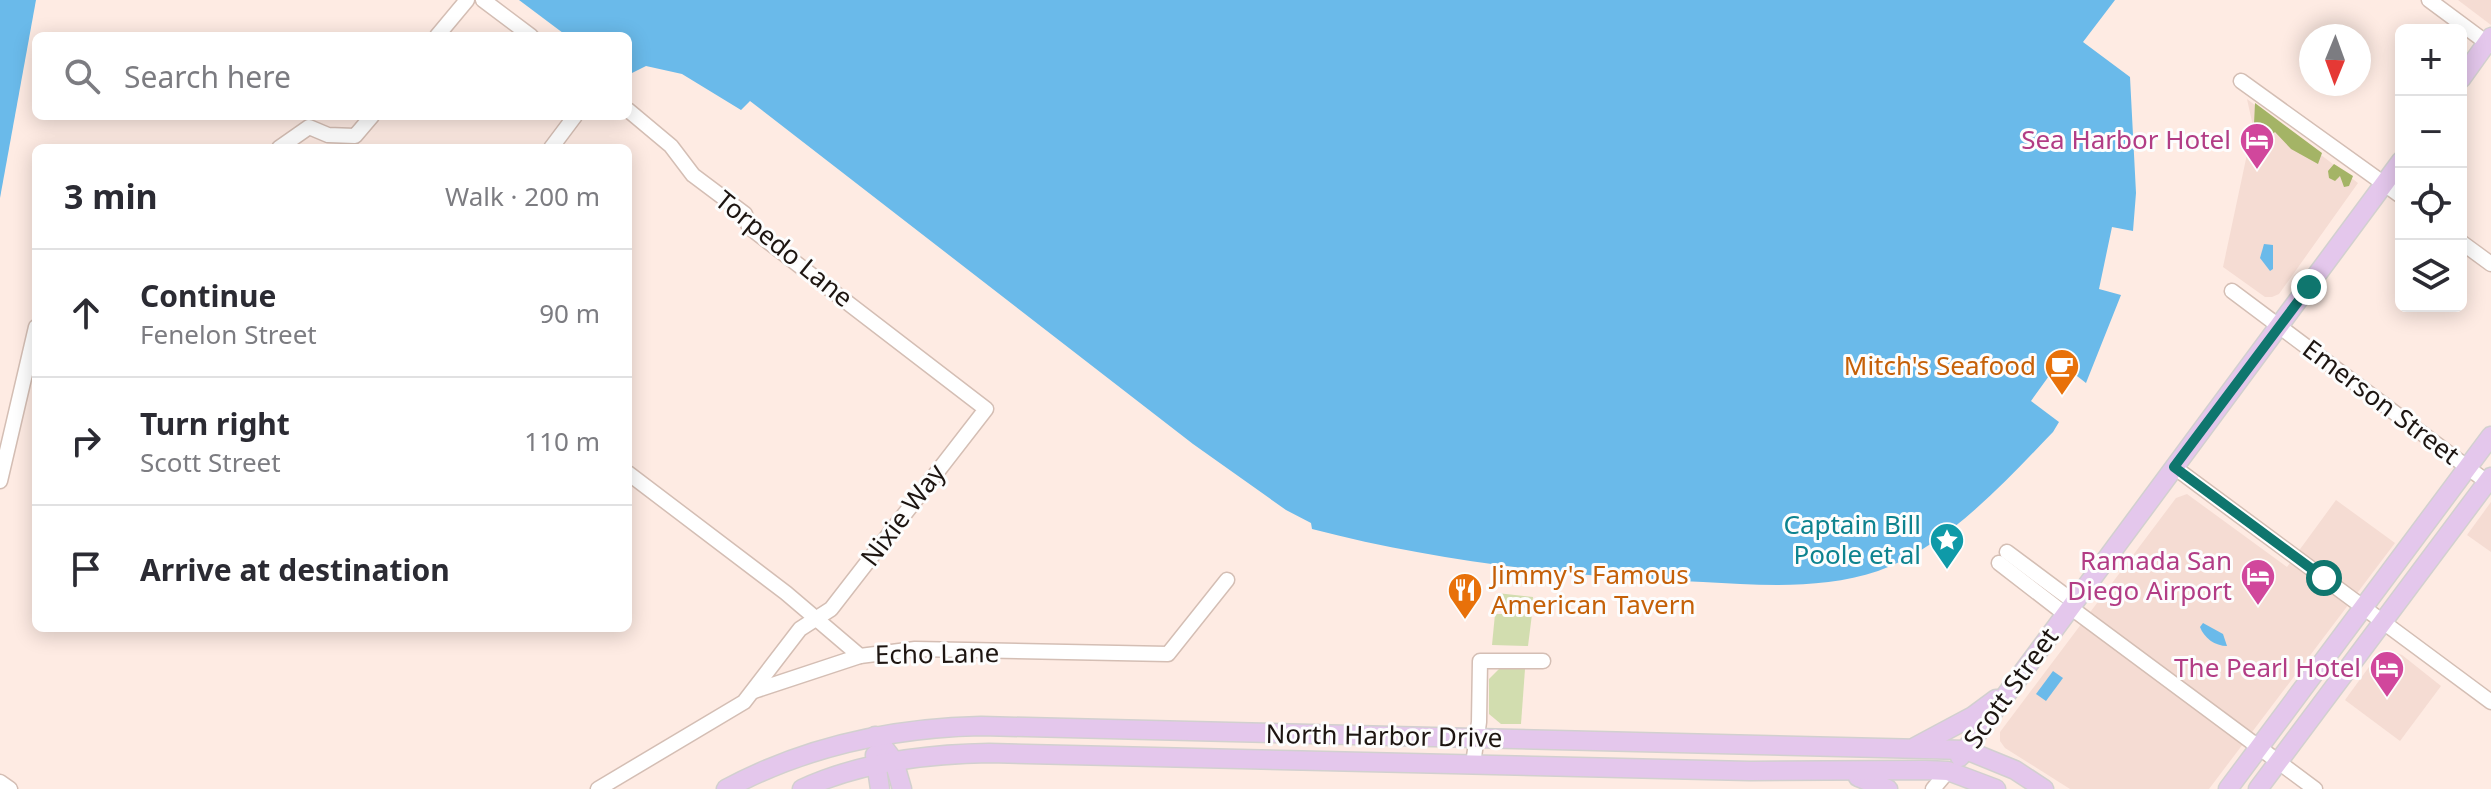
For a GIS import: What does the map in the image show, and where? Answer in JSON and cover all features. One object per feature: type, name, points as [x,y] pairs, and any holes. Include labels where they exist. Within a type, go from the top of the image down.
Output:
[{"type":"main road","points":[[2467,71],[2490,42]]},
{"type":"main road","name":"Scott Street","points":[[1948,771],[2396,168]]},
{"type":"main road","points":[[2228,789],[2491,436]]},
{"type":"main road","points":[[2258,789],[2490,481]]},
{"type":"main road","points":[[1913,748],[1973,716],[2015,681]]},
{"type":"main road","name":"North Harbor Drive","points":[[726,789],[798,755],[849,740],[993,726],[1966,750],[2007,766],[2044,789]]},
{"type":"main road","points":[[875,736],[894,761],[902,789]]},
{"type":"main road","points":[[875,736],[874,765],[880,789]]},
{"type":"main road","name":"North Harbor Drive","points":[[802,789],[894,761],[989,753],[1832,772],[1948,771],[1996,789]]},
{"type":"main road","points":[[1832,772],[1865,778],[1888,789]]},
{"type":"street","points":[[440,32],[467,0]]},
{"type":"street","points":[[483,0],[526,32]]},
{"type":"street","points":[[2429,0],[2490,42]]},
{"type":"street","points":[[2241,81],[2395,192]]},
{"type":"street","name":"Torpedo Lane","points":[[632,113],[671,146],[693,175],[745,214],[749,227],[986,409]]},
{"type":"street","points":[[285,144],[309,127],[357,142],[370,120]]},
{"type":"street","points":[[554,144],[572,120]]},
{"type":"street","points":[[2467,246],[2491,264]]},
{"type":"street","name":"Emerson Street","points":[[2232,291],[2467,468],[2490,481]]},
{"type":"street","points":[[0,481],[32,344]]},
{"type":"street","name":"Nixie Way","points":[[749,696],[800,629],[831,609],[986,409]]},
{"type":"street","points":[[2174,467],[2491,702]]},
{"type":"street","name":"Echo Lane","points":[[632,476],[817,618],[860,656],[915,649],[1168,654],[1227,580]]},
{"type":"street","points":[[2003,558],[2315,789]]},
{"type":"street","points":[[598,789],[749,696],[860,656]]},
{"type":"street","points":[[1473,764],[1480,661],[1543,661]]},
{"type":"street","name":"Scott Street","points":[[1933,789],[1948,771]]},
{"type":"street","points":[[0,782],[10,789]]},
{"type":"shaded area","points":[[2458,0],[2491,0],[2491,25]]},
{"type":"shaded area","points":[[2247,99],[2358,183],[2279,294],[2272,297],[2265,297],[2223,267],[2253,126]]},
{"type":"shaded area","points":[[2187,494],[2287,567],[2336,500],[2395,543],[2209,789],[2070,789],[2005,748],[2000,741],[2000,732],[2176,498]]},
{"type":"shaded area","points":[[2491,502],[2491,552],[2467,535]]},
{"type":"shaded area","points":[[2391,651],[2402,655],[2441,686],[2400,741],[2345,700],[2377,656]]},
{"type":"green space","points":[[2255,103],[2322,153],[2318,164],[2291,149],[2275,132],[2271,135],[2254,124]]},
{"type":"green space","points":[[2334,164],[2353,176],[2349,186],[2344,187],[2340,176],[2335,181],[2329,178],[2328,171]]},
{"type":"green space","points":[[1497,593],[1533,597],[1532,608],[1496,608]]},
{"type":"green space","points":[[1495,614],[1532,614],[1528,646],[1492,645]]},
{"type":"green space","points":[[1500,668],[1525,669],[1521,724],[1501,724],[1489,714],[1489,679]]},
{"type":"water","points":[[0,0],[36,0],[0,198]]},
{"type":"water","points":[[519,0],[2115,0],[2083,42],[2130,77],[2136,193],[2133,231],[2112,227],[2099,289],[2121,295],[2086,383],[2059,362],[2031,401],[2059,422],[2053,432],[1973,512],[1903,560],[1856,577],[1791,585],[1654,580],[1506,566],[1360,541],[1312,529],[1311,523],[1286,510],[1193,444],[750,101],[741,110],[682,74],[646,66],[632,73],[632,32],[562,32]]},
{"type":"water","points":[[2264,244],[2273,245],[2273,269],[2270,271],[2260,258]]},
{"type":"water","points":[[2203,623],[2223,634],[2227,646],[2218,645],[2207,638],[2200,627]]},
{"type":"water","points":[[2053,671],[2063,678],[2046,701],[2036,694]]},
{"type":"place","name":"Sea Harbor Hotel","points":[[2257,171]]},
{"type":"place","name":"Mitch's Seafood","points":[[2062,397]]},
{"type":"place","name":"Captain Bill Poole et al","points":[[1947,571]]},
{"type":"place","name":"Ramada San Diego Airport","points":[[2258,607]]},
{"type":"place","name":"Jimmy's Famous American Tavern","points":[[1465,621]]},
{"type":"place","name":"The Pearl Hotel","points":[[2387,699]]},
{"type":"route","points":[[2309,287],[2174,467],[2324,578]]}]
